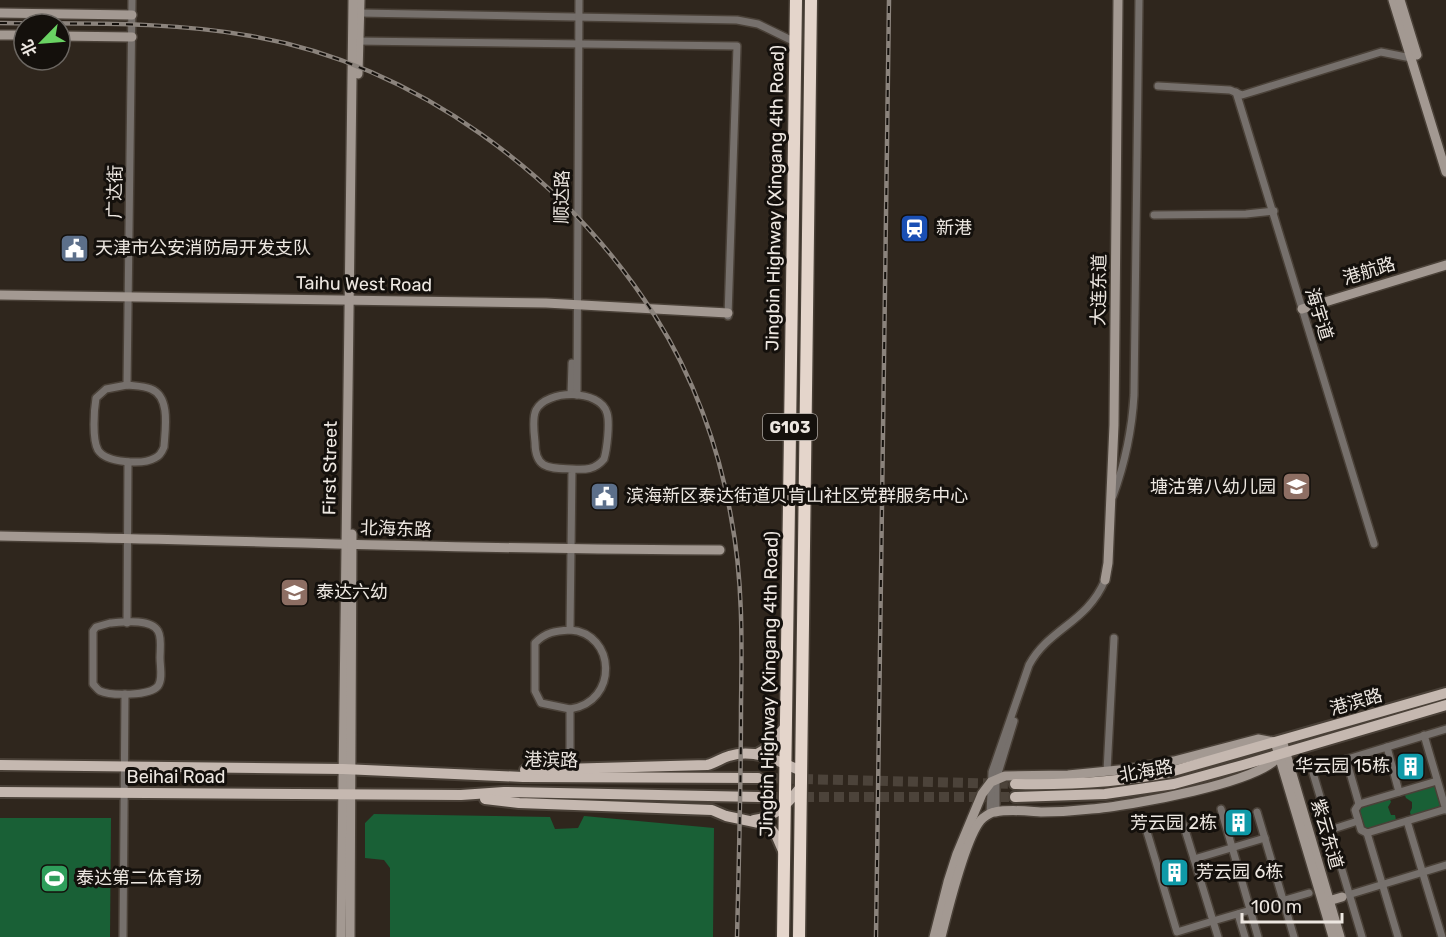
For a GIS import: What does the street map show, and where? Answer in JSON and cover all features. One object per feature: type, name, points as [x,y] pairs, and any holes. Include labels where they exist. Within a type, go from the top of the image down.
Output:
[{"type":"highway","name":"Jingbin Highway (Xingang 4th Road)","points":[[783,937],[796,0]]},
{"type":"highway","name":"Jingbin Highway (Xingang 4th Road)","points":[[799,937],[811,0]]},
{"type":"main road","name":"First Street","points":[[350,937],[347,770],[356,41],[353,0]]},
{"type":"main road","name":"First Street","points":[[356,41],[360,0]]},
{"type":"main road","name":"大连东道","points":[[1105,580],[1108,563],[1114,425],[1118,0]]},
{"type":"main road","points":[[1393,0],[1411,58],[1444,148]]},
{"type":"main road","points":[[1400,0],[1444,148],[1446,172]]},
{"type":"main road","points":[[0,14],[132,15]]},
{"type":"main road","points":[[72,36],[132,37]]},
{"type":"main road","name":"港航路","points":[[1304,310],[1446,267]]},
{"type":"main road","name":"Taihu West Road","points":[[0,295],[574,307],[728,315]]},
{"type":"main road","name":"Taihu West Road","points":[[0,300],[129,299]]},
{"type":"main road","name":"北海东路","points":[[0,536],[571,550],[720,550]]},
{"type":"main road","name":"港滨路","points":[[1279,741],[1446,693]]},
{"type":"main road","name":"港滨路","points":[[1282,753],[1446,705]]},
{"type":"main road","points":[[757,754],[769,747],[786,726]]},
{"type":"main road","points":[[934,937],[957,854],[982,794],[993,781],[1005,776],[1068,775],[1107,771],[1174,761],[1258,739],[1279,741]]},
{"type":"main road","name":"紫云东道","points":[[1279,741],[1326,902],[1333,937]]},
{"type":"main road","name":"北海路","points":[[1015,784],[1089,784],[1149,777],[1279,741]]},
{"type":"main road","points":[[941,937],[952,893],[972,836],[978,822],[993,812],[1057,811],[1134,804],[1247,775],[1270,766],[1282,753]]},
{"type":"main road","name":"北海路","points":[[1015,797],[1105,794],[1150,788],[1194,779],[1282,753]]},
{"type":"main road","points":[[464,774],[570,768],[707,765],[717,763],[728,756],[757,754],[801,771]]},
{"type":"main road","name":"Beihai Road","points":[[0,765],[347,770]]},
{"type":"main road","name":"港滨路","points":[[347,770],[523,777],[758,778]]},
{"type":"main road","points":[[748,820],[770,816],[786,806],[801,787]]},
{"type":"main road","name":"Beihai Road","points":[[0,792],[461,795]]},
{"type":"main road","points":[[461,795],[504,792],[759,797]]},
{"type":"main road","name":"First Street","points":[[340,937],[347,794]]},
{"type":"main road","points":[[461,795],[519,803],[712,810],[726,816],[768,825],[777,837],[784,855]]},
{"type":"main road","points":[[1309,893],[1322,888]]},
{"type":"main road","points":[[1326,902],[1346,896]]},
{"type":"main road","name":"紫云东道","points":[[1326,902],[1340,937]]},
{"type":"street","name":"广达街","points":[[127,385],[132,0]]},
{"type":"street","name":"顺达路","points":[[574,394],[578,0]]},
{"type":"street","points":[[1109,507],[1122,472],[1133,418],[1139,0]]},
{"type":"street","points":[[360,13],[738,20],[758,24],[795,42]]},
{"type":"street","points":[[356,41],[737,46],[728,315]]},
{"type":"street","points":[[1158,86],[1230,90],[1244,95],[1381,52],[1411,58]]},
{"type":"street","name":"海宇道","points":[[1238,93],[1375,544]]},
{"type":"street","points":[[1154,215],[1246,214],[1274,211]]},
{"type":"street","points":[[127,385],[158,392],[165,407],[164,441],[161,453],[151,460],[128,462],[112,459],[101,453],[97,449],[95,439],[96,398],[106,389],[127,385]]},
{"type":"street","points":[[574,394],[600,402],[607,413],[604,459],[600,465],[589,470],[547,468],[539,462],[535,453],[534,413],[547,399],[574,394]]},
{"type":"street","points":[[127,622],[128,462]]},
{"type":"street","points":[[570,630],[572,469]]},
{"type":"street","points":[[993,812],[993,781],[1036,660],[1048,646],[1093,608],[1104,591],[1105,580]]},
{"type":"street","points":[[110,623],[153,625],[158,630],[160,643],[158,686],[150,692],[124,694],[99,690],[93,684],[93,631],[96,627],[110,623]]},
{"type":"street","points":[[570,630],[579,631],[593,638],[602,650],[605,669],[604,686],[597,696],[581,707],[570,709],[541,703],[535,691],[535,643],[550,631],[570,630]]},
{"type":"street","points":[[1107,771],[1114,638]]},
{"type":"street","points":[[123,937],[124,694]]},
{"type":"street","points":[[570,709],[570,768]]},
{"type":"street","points":[[1362,937],[1346,896],[1313,773],[1318,768],[1446,729]]},
{"type":"street","points":[[1424,735],[1446,810],[1367,833],[1361,830],[1355,810],[1359,804],[1437,781]]},
{"type":"street","points":[[1387,747],[1399,792]]},
{"type":"street","points":[[1346,759],[1359,804]]},
{"type":"street","points":[[1221,809],[1258,937]]},
{"type":"street","points":[[1257,812],[1294,937]]},
{"type":"street","points":[[1182,820],[1218,937]]},
{"type":"street","points":[[1330,830],[1358,821]]},
{"type":"street","points":[[1407,821],[1442,937]]},
{"type":"street","points":[[1147,832],[1177,932],[1309,893]]},
{"type":"street","points":[[1367,833],[1398,937]]},
{"type":"street","points":[[1194,859],[1264,838]]},
{"type":"street","points":[[1346,896],[1446,865]]},
{"type":"street","points":[[1238,914],[1245,937]]},
{"type":"green space","points":[[1435,784],[1442,806],[1411,816],[1412,802],[1406,798],[1404,793]]},
{"type":"green space","points":[[1389,797],[1391,802],[1388,807],[1396,820],[1367,829],[1363,826],[1359,811],[1361,807]]},
{"type":"green space","points":[[374,814],[550,817],[555,829],[578,828],[584,816],[714,828],[713,937],[390,937],[390,868],[384,860],[365,858],[365,823]]},
{"type":"green space","name":"泰达第二体育场","points":[[0,818],[111,818],[110,937],[0,937]]},
{"type":"tunnel","points":[[758,778],[1015,784]]},
{"type":"tunnel","points":[[759,797],[1015,797]]},
{"type":"railway","points":[[876,937],[889,0]]},
{"type":"railway","points":[[0,23],[126,24],[220,31],[312,51],[371,72],[428,100],[482,134],[532,174],[578,217],[619,265],[669,339],[693,388],[712,438],[731,517],[740,587],[741,635],[737,937]]},
{"type":"place","name":"新港","points":[[915,228]]},
{"type":"place","name":"天津市公安消防局开发支队","points":[[74,248]]},
{"type":"place","name":"塘沽第八幼儿园","points":[[1297,487]]},
{"type":"place","name":"滨海新区泰达街道贝肯山社区党群服务中心","points":[[605,496]]},
{"type":"place","name":"泰达六幼","points":[[295,592]]},
{"type":"place","name":"华云园 15栋","points":[[1411,766]]},
{"type":"place","name":"芳云园 2栋","points":[[1238,823]]},
{"type":"place","name":"芳云园 6栋","points":[[1175,872]]},
{"type":"place","name":"泰达第二体育场","points":[[55,878]]}]
